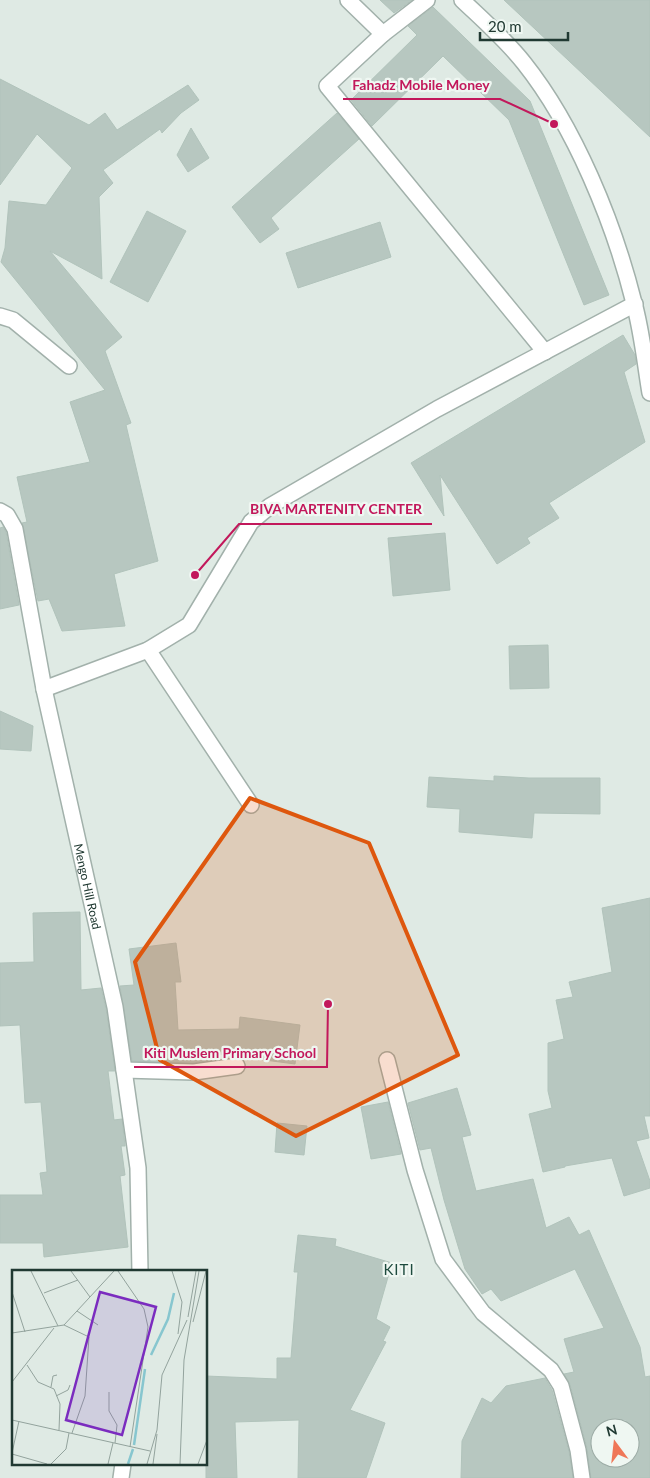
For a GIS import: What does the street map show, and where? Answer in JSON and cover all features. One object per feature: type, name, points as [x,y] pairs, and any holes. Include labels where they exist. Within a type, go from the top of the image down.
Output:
[{"type":"street","points":[[348,0],[383,34]]},
{"type":"street","points":[[427,0],[383,34],[327,86],[545,352]]},
{"type":"street","points":[[462,0],[523,62],[560,115],[591,180],[618,246],[635,304],[650,393]]},
{"type":"street","points":[[44,689],[148,650],[189,625],[251,522],[270,506],[437,409],[635,304]]},
{"type":"street","points":[[0,316],[13,320],[68,366]]},
{"type":"street","name":"Mengo Hill Road","points":[[0,510],[7,515],[15,529],[44,689],[115,1007],[138,1168],[140,1270]]},
{"type":"street","points":[[148,650],[251,805]]},
{"type":"street","points":[[387,1060],[415,1170],[442,1259],[483,1313],[551,1370],[558,1379],[578,1450],[582,1478]]},
{"type":"street","points":[[124,1070],[194,1072],[237,1066]]},
{"type":"highlighted area","points":[[250,798],[369,843],[458,1055],[296,1136],[160,1060],[135,962]]},
{"type":"building","points":[[380,0],[412,0],[394,13]]},
{"type":"building","points":[[504,0],[650,0],[650,137],[552,45]]},
{"type":"building","points":[[433,7],[530,101],[609,295],[584,305],[509,120],[443,56],[372,126],[351,100],[417,35],[408,26]]},
{"type":"building","points":[[0,79],[89,125],[105,113],[117,130],[188,85],[199,100],[181,113],[162,133],[160,129],[103,170],[113,183],[99,197],[102,279],[50,251],[122,337],[105,351],[131,423],[126,425],[158,561],[114,574],[125,626],[62,631],[49,599],[38,601],[22,523],[27,522],[17,477],[90,462],[70,402],[105,390],[1,262],[5,248],[9,201],[46,205],[72,168],[37,134],[0,185]]},
{"type":"building","points":[[337,113],[359,139],[271,218],[279,229],[260,243],[232,207]]},
{"type":"building","points":[[191,128],[209,158],[188,172],[177,155]]},
{"type":"building","points":[[147,211],[186,231],[148,302],[110,282]]},
{"type":"building","points":[[380,222],[391,257],[298,288],[286,253]]},
{"type":"building","points":[[623,335],[635,355],[636,364],[624,372],[645,442],[549,503],[559,518],[527,538],[530,543],[497,564],[440,475],[444,516],[411,463]]},
{"type":"building","points":[[3,527],[6,532],[19,605],[0,609],[0,528]]},
{"type":"building","points":[[445,533],[450,590],[393,596],[388,538]]},
{"type":"building","points":[[548,645],[549,688],[510,689],[509,646]]},
{"type":"building","points":[[0,711],[33,726],[31,751],[0,749]]},
{"type":"building","points":[[494,776],[600,778],[600,814],[534,813],[532,838],[459,832],[460,809],[427,807],[429,777],[494,781]]},
{"type":"building","points":[[650,898],[650,1116],[644,1116],[649,1138],[636,1141],[650,1181],[650,1188],[624,1196],[612,1158],[565,1166],[543,1172],[529,1114],[552,1108],[548,1091],[548,1043],[564,1039],[556,1000],[573,997],[569,982],[612,972],[602,908]]},
{"type":"building","points":[[80,912],[81,990],[101,988],[115,1071],[108,1071],[114,1120],[122,1119],[125,1146],[121,1146],[125,1175],[120,1176],[128,1247],[44,1257],[43,1243],[0,1243],[0,1195],[43,1195],[40,1173],[47,1172],[41,1102],[25,1103],[20,1025],[0,1026],[0,963],[34,962],[33,913]]},
{"type":"building","points":[[176,943],[181,982],[175,982],[178,1030],[239,1029],[240,1017],[300,1025],[295,1064],[219,1054],[219,1059],[193,1063],[132,1061],[120,986],[134,985],[129,949]]},
{"type":"building","points":[[457,1088],[471,1135],[462,1137],[476,1191],[533,1179],[546,1228],[569,1217],[579,1235],[589,1230],[640,1347],[645,1377],[650,1376],[650,1478],[591,1478],[587,1448],[570,1384],[564,1374],[574,1372],[564,1339],[604,1328],[575,1269],[501,1301],[491,1289],[482,1294],[465,1269],[444,1200],[431,1148],[420,1150],[408,1103]]},
{"type":"building","points":[[388,1102],[401,1154],[371,1159],[361,1107]]},
{"type":"building","points":[[277,1123],[307,1126],[304,1155],[275,1152]]},
{"type":"building","points":[[298,1235],[336,1239],[335,1246],[392,1263],[376,1319],[390,1327],[383,1341],[386,1342],[350,1410],[385,1423],[366,1478],[298,1478],[299,1420],[235,1422],[237,1478],[206,1478],[206,1466],[208,1466],[208,1376],[277,1379],[277,1358],[291,1358],[298,1272],[294,1272]]},
{"type":"building","points":[[545,1378],[552,1390],[569,1452],[573,1478],[461,1478],[462,1441],[482,1398],[491,1403],[506,1386]]},
{"type":"place","name":"Fahadz Mobile Money","points":[[554,124]]},
{"type":"place","name":"BIVA MARTENITY CENTER","points":[[195,575]]},
{"type":"place","name":"Kiti Muslem Primary School","points":[[328,1004]]},
{"type":"district","name":"KITI","points":[[399,1269]]}]
